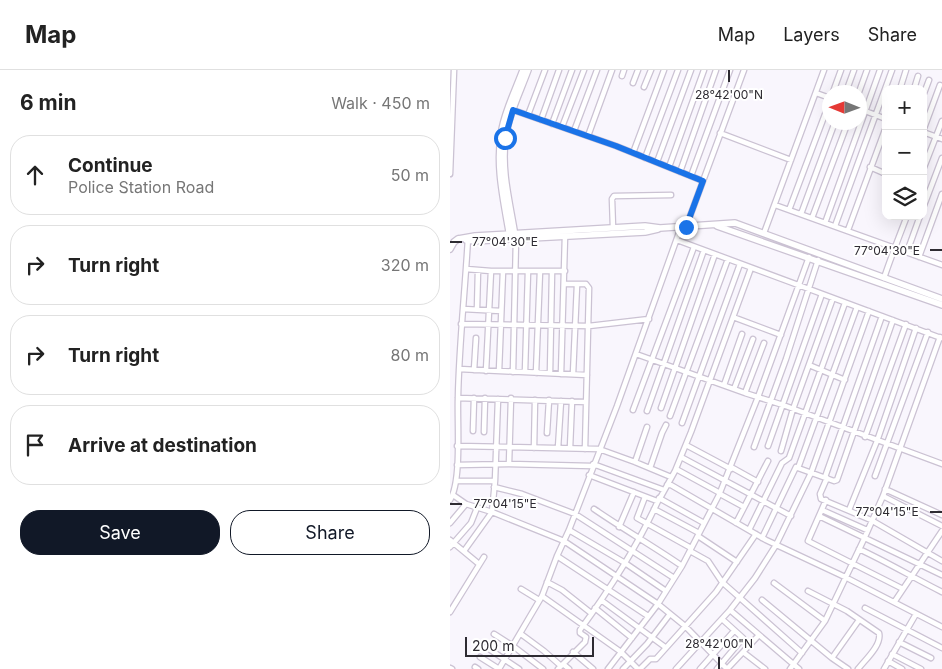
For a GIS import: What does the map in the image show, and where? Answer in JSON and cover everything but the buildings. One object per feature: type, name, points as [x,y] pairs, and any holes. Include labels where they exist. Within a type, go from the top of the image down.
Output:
[{"type":"street","points":[[450,174],[451,106],[454,70]]},
{"type":"street","points":[[513,236],[500,174],[499,152],[502,127],[523,70]]},
{"type":"street","points":[[513,372],[515,271],[513,236],[504,163],[505,138],[528,70]]},
{"type":"street","points":[[528,115],[545,70]]},
{"type":"street","points":[[541,120],[559,70]]},
{"type":"street","points":[[552,124],[572,70]]},
{"type":"street","points":[[562,127],[584,70]]},
{"type":"street","points":[[574,131],[597,70]]},
{"type":"street","points":[[588,136],[612,70]]},
{"type":"street","points":[[622,76],[624,70]]},
{"type":"street","points":[[633,83],[638,70]]},
{"type":"street","points":[[644,87],[651,70]]},
{"type":"street","points":[[633,153],[664,70]]},
{"type":"street","points":[[645,158],[678,70]]},
{"type":"street","points":[[657,162],[691,70]]},
{"type":"street","points":[[669,167],[704,70]]},
{"type":"street","points":[[680,172],[716,70]]},
{"type":"street","points":[[691,176],[730,70]]},
{"type":"street","points":[[480,657],[499,669],[521,634],[540,598],[556,556],[569,530],[677,240],[703,181],[744,70]]},
{"type":"street","points":[[764,233],[824,70]]},
{"type":"street","points":[[835,85],[840,70]]},
{"type":"street","points":[[849,85],[854,70]]},
{"type":"street","points":[[862,85],[867,70]]},
{"type":"street","points":[[867,106],[880,70]]},
{"type":"street","points":[[835,226],[892,70]]},
{"type":"street","points":[[901,85],[906,70]]},
{"type":"street","points":[[915,85],[918,76]]},
{"type":"street","points":[[927,87],[930,80]]},
{"type":"street","points":[[924,130],[940,85]]},
{"type":"street","points":[[816,93],[822,96]]},
{"type":"street","points":[[513,110],[588,136],[703,181]]},
{"type":"street","points":[[867,112],[882,117]]},
{"type":"street","points":[[927,160],[942,120]]},
{"type":"street","points":[[789,210],[822,121]]},
{"type":"street","points":[[801,214],[832,130]]},
{"type":"street","points":[[812,218],[845,130]]},
{"type":"street","points":[[824,223],[858,130]]},
{"type":"street","points":[[848,230],[884,130]]},
{"type":"street","points":[[720,133],[791,160]]},
{"type":"street","points":[[927,134],[942,139]]},
{"type":"street","points":[[927,197],[942,158]]},
{"type":"street","points":[[870,167],[882,172]]},
{"type":"street","points":[[919,256],[942,194]]},
{"type":"street","points":[[613,228],[612,199],[614,196],[671,195]]},
{"type":"street","points":[[775,205],[942,264]]},
{"type":"street","points":[[884,278],[889,260],[896,248],[906,220]]},
{"type":"street","points":[[907,252],[919,220]]},
{"type":"street","points":[[450,248],[455,239],[645,226],[660,228],[684,227],[735,222],[942,299]]},
{"type":"street","points":[[715,225],[942,305]]},
{"type":"street","points":[[513,236],[565,236],[645,232],[660,228]]},
{"type":"street","points":[[561,374],[565,236]]},
{"type":"street","points":[[450,500],[456,480],[459,369],[468,239]]},
{"type":"street","points":[[677,240],[941,338],[883,496],[864,539],[825,621],[790,669]]},
{"type":"street","points":[[633,410],[694,247]]},
{"type":"street","points":[[647,411],[704,250]]},
{"type":"street","points":[[660,408],[715,254]]},
{"type":"street","points":[[608,669],[658,604],[682,566],[720,494],[809,257]]},
{"type":"street","points":[[670,416],[728,259]]},
{"type":"street","points":[[754,447],[818,260]]},
{"type":"street","points":[[682,423],[740,264]]},
{"type":"street","points":[[561,666],[586,639],[579,632],[609,590],[640,538],[676,469],[751,268]]},
{"type":"street","points":[[466,269],[565,271]]},
{"type":"street","points":[[477,309],[478,270]]},
{"type":"street","points":[[486,370],[491,271]]},
{"type":"street","points":[[499,371],[502,271]]},
{"type":"street","points":[[525,372],[528,271]]},
{"type":"street","points":[[536,372],[540,271]]},
{"type":"street","points":[[550,373],[552,272]]},
{"type":"street","points":[[565,284],[586,284],[589,288],[586,449]]},
{"type":"street","points":[[573,374],[577,285]]},
{"type":"street","points":[[768,446],[822,294]]},
{"type":"street","points":[[780,451],[833,298]]},
{"type":"street","points":[[749,530],[782,463],[787,461],[846,303]]},
{"type":"street","points":[[762,538],[797,467],[857,307]]},
{"type":"street","points":[[464,309],[501,311]]},
{"type":"street","points":[[684,669],[678,667],[740,598],[776,545],[811,473],[869,311]]},
{"type":"street","points":[[882,316],[820,496],[871,520],[942,561]]},
{"type":"street","points":[[733,317],[781,335]]},
{"type":"street","points":[[462,324],[588,326],[648,319]]},
{"type":"street","points":[[787,461],[811,473],[834,481],[837,480],[893,320]]},
{"type":"street","points":[[866,437],[906,324]]},
{"type":"street","points":[[849,510],[877,441],[916,328]]},
{"type":"street","points":[[875,476],[928,332]]},
{"type":"street","points":[[724,385],[742,334]]},
{"type":"street","points":[[474,370],[476,338]]},
{"type":"street","points":[[734,389],[753,339]]},
{"type":"street","points":[[746,393],[764,343]]},
{"type":"street","points":[[636,354],[942,464]]},
{"type":"street","points":[[810,365],[845,380]]},
{"type":"street","points":[[459,369],[587,375]]},
{"type":"street","points":[[458,398],[511,398],[586,402]]},
{"type":"street","points":[[473,431],[474,398]]},
{"type":"street","points":[[484,432],[485,398]]},
{"type":"street","points":[[509,464],[511,398]]},
{"type":"street","points":[[464,551],[492,512],[495,484],[498,399]]},
{"type":"street","points":[[534,448],[535,400]]},
{"type":"street","points":[[547,433],[549,400]]},
{"type":"street","points":[[558,448],[562,401]]},
{"type":"street","points":[[570,448],[572,401]]},
{"type":"street","points":[[650,468],[666,425]]},
{"type":"street","points":[[635,462],[647,427]]},
{"type":"street","points":[[686,445],[758,482]]},
{"type":"street","points":[[457,446],[599,449],[671,477]]},
{"type":"street","points":[[681,457],[790,516]]},
{"type":"street","points":[[736,523],[768,461]]},
{"type":"street","points":[[456,465],[593,465],[665,488],[671,486],[762,538],[894,601],[942,627]]},
{"type":"street","points":[[676,469],[744,507]]},
{"type":"street","points":[[589,475],[659,500],[704,523]]},
{"type":"street","points":[[456,480],[495,484],[575,514],[674,578]]},
{"type":"street","points":[[885,488],[942,515]]},
{"type":"street","points":[[619,527],[634,492]]},
{"type":"street","points":[[453,495],[466,504],[492,512],[564,541],[658,604],[685,626],[728,669],[759,635]]},
{"type":"street","points":[[645,496],[637,518],[691,549],[711,565],[716,576],[722,582],[802,653]]},
{"type":"street","points":[[883,496],[942,526]]},
{"type":"street","points":[[826,500],[808,541],[904,589]]},
{"type":"street","points":[[450,523],[466,504]]},
{"type":"street","points":[[450,547],[452,541],[471,523],[477,508]]},
{"type":"street","points":[[594,509],[619,527],[640,538],[682,566]]},
{"type":"street","points":[[654,509],[698,535],[737,562]]},
{"type":"street","points":[[822,510],[867,530]]},
{"type":"street","points":[[818,516],[942,575]]},
{"type":"street","points":[[569,530],[625,563],[666,591]]},
{"type":"street","points":[[894,601],[912,577],[926,553],[940,537],[942,530]]},
{"type":"street","points":[[521,589],[540,598],[583,625],[621,652],[639,669],[650,659],[656,659],[685,626],[722,582],[756,534]]},
{"type":"street","points":[[452,541],[479,564]]},
{"type":"street","points":[[859,549],[942,592]]},
{"type":"street","points":[[556,556],[648,616]]},
{"type":"street","points":[[450,612],[484,557]]},
{"type":"street","points":[[547,582],[562,590],[591,613]]},
{"type":"street","points":[[774,583],[825,621]]},
{"type":"street","points":[[808,591],[847,611],[879,634],[877,644],[858,669]]},
{"type":"street","points":[[601,600],[665,647]]},
{"type":"street","points":[[762,600],[810,641],[848,669]]},
{"type":"street","points":[[595,608],[632,638]]},
{"type":"street","points":[[865,608],[906,631],[942,648]]},
{"type":"street","points":[[730,610],[800,669]]},
{"type":"street","points":[[623,669],[653,637],[670,614]]},
{"type":"street","points":[[885,669],[916,614]]},
{"type":"street","points":[[717,669],[742,641],[742,637],[722,620]]},
{"type":"street","points":[[832,658],[859,620]]},
{"type":"street","points":[[700,669],[734,631]]},
{"type":"street","points":[[494,634],[543,669]]},
{"type":"street","points":[[521,634],[561,666],[569,669]]},
{"type":"street","points":[[899,642],[931,658]]},
{"type":"street","points":[[486,646],[519,669]]},
{"type":"street","points":[[573,652],[593,669]]},
{"type":"street","points":[[743,652],[765,669]]},
{"type":"street","points":[[892,654],[921,669]]},
{"type":"street","points":[[888,661],[902,669]]},
{"type":"route","points":[[505,138],[513,110],[616,146],[703,181],[686,227]]}]
